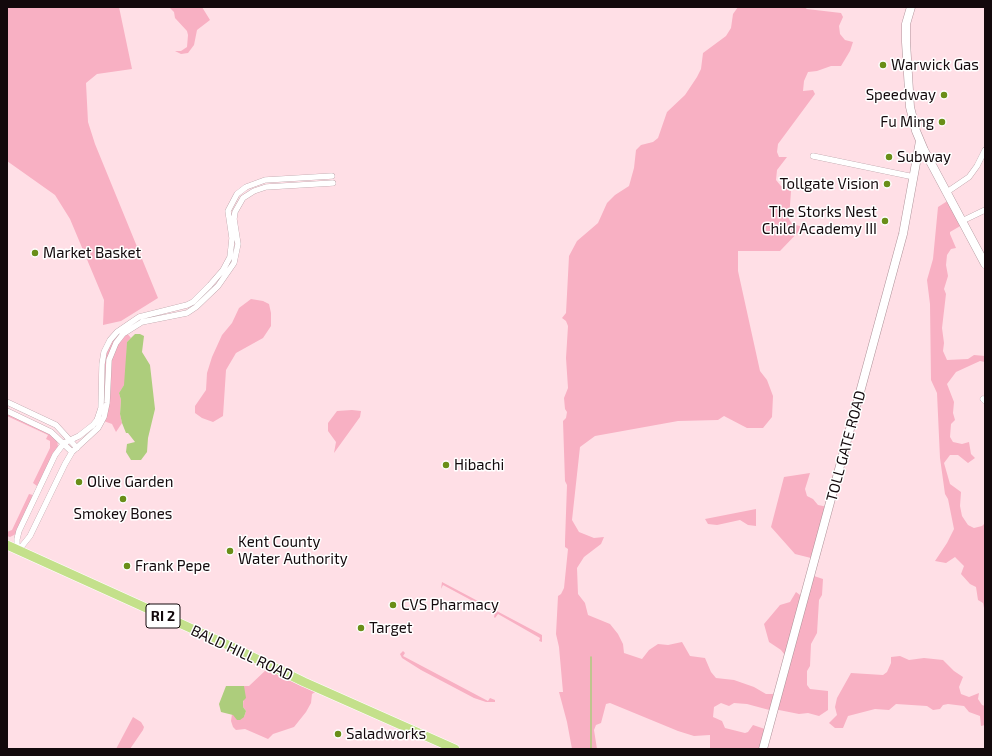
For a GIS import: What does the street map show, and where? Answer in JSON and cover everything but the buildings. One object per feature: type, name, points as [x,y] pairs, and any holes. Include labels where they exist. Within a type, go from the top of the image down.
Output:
[{"type":"main road","points":[[907,7],[908,17],[906,42],[910,107],[920,141],[985,264]]},
{"type":"main road","points":[[908,17],[911,7]]},
{"type":"main road","name":"TOLL GATE ROAD","points":[[763,749],[904,234],[920,141]]},
{"type":"main road","name":"BALD HILL ROAD","points":[[7,545],[230,646],[304,682],[455,749]]},
{"type":"street","points":[[947,192],[969,177],[982,161],[985,150]]},
{"type":"street","points":[[813,156],[914,178]]},
{"type":"street","points":[[265,180],[333,180],[266,187],[254,191],[243,198],[235,212],[234,220],[238,244],[234,263],[230,271],[196,307],[180,315],[142,322],[123,334],[116,343],[109,360],[107,403],[104,417],[98,428],[72,452],[48,497],[30,536],[18,551],[17,539],[19,531],[55,455],[64,443],[79,436],[93,425],[99,414],[102,364],[104,352],[110,340],[117,332],[139,317],[178,309],[193,302],[223,270],[230,257],[232,246],[228,211],[237,194],[246,187],[265,180]]},
{"type":"street","points":[[962,221],[985,210]]},
{"type":"street","points":[[7,402],[56,425],[77,448]]},
{"type":"street","points":[[7,411],[51,432],[72,452]]},
{"type":"shaded area","points":[[7,7],[119,7],[132,69],[97,74],[86,83],[88,122],[95,144],[158,298],[121,321],[103,325],[104,300],[70,219],[55,195],[7,161]]},
{"type":"shaded area","points":[[169,7],[202,7],[210,20],[197,30],[194,45],[188,53],[181,54],[175,51],[181,51],[187,47],[188,35],[187,31],[175,18],[174,12]]},
{"type":"shaded area","points":[[738,7],[804,7],[807,9],[841,13],[843,17],[839,26],[840,34],[845,40],[853,42],[850,51],[841,66],[831,66],[817,71],[808,72],[804,81],[803,91],[813,90],[815,94],[778,144],[777,152],[779,157],[787,157],[777,170],[776,180],[781,186],[791,191],[789,219],[792,224],[803,227],[780,251],[738,251],[738,271],[760,371],[767,380],[773,396],[772,417],[763,428],[747,428],[724,416],[718,420],[678,421],[595,436],[580,447],[572,520],[579,532],[594,538],[604,537],[601,544],[584,557],[577,568],[578,594],[585,603],[588,615],[610,624],[618,634],[623,644],[624,653],[642,659],[649,650],[658,644],[668,645],[682,642],[690,656],[705,658],[711,672],[716,678],[734,680],[754,687],[766,694],[778,694],[788,659],[781,650],[769,642],[764,624],[780,605],[790,602],[796,592],[804,598],[811,575],[823,579],[822,595],[819,600],[817,633],[811,644],[810,666],[807,671],[807,685],[810,689],[828,691],[828,710],[819,716],[808,713],[799,714],[774,709],[773,711],[747,704],[734,703],[729,706],[721,703],[714,707],[713,717],[722,721],[725,728],[745,733],[748,732],[753,725],[768,730],[763,749],[710,749],[710,735],[694,736],[678,731],[610,703],[606,704],[601,723],[596,725],[594,730],[597,749],[572,749],[559,692],[563,692],[559,647],[556,634],[558,596],[564,588],[568,549],[565,547],[567,485],[565,481],[563,421],[566,418],[567,412],[565,409],[564,398],[568,388],[566,358],[568,326],[566,321],[562,318],[566,313],[569,256],[577,241],[598,223],[607,203],[615,195],[629,186],[634,168],[636,150],[641,145],[653,142],[658,138],[667,112],[685,95],[697,77],[701,69],[703,53],[726,36],[731,28],[733,14]]},
{"type":"shaded area","points":[[949,200],[962,225],[950,232],[956,248],[951,249],[947,255],[946,265],[948,276],[944,289],[946,294],[942,328],[944,343],[943,351],[947,360],[968,359],[974,355],[985,356],[985,362],[980,361],[956,372],[947,384],[954,402],[953,413],[955,420],[951,424],[950,437],[953,442],[962,444],[969,442],[971,454],[975,458],[968,463],[958,455],[950,455],[944,463],[950,484],[961,492],[960,506],[962,516],[968,525],[974,528],[982,526],[985,523],[985,613],[983,603],[978,600],[976,587],[970,584],[961,574],[964,566],[955,557],[946,563],[935,561],[954,529],[948,499],[945,494],[940,458],[937,393],[931,380],[930,304],[927,280],[933,259],[938,207]]},
{"type":"shaded area","points":[[251,299],[263,301],[269,304],[271,326],[263,338],[236,353],[226,370],[223,416],[213,422],[202,418],[195,413],[195,406],[206,390],[207,373],[212,357],[222,335],[232,323],[239,308]]},
{"type":"shaded area","points":[[125,331],[131,338],[127,342],[126,382],[119,393],[121,400],[120,414],[122,423],[116,432],[112,424],[98,419],[104,354],[117,333]]},
{"type":"shaded area","points":[[135,334],[144,336],[142,352],[150,365],[155,409],[148,438],[147,452],[141,460],[131,460],[126,452],[127,444],[135,442],[128,433],[126,433],[122,423],[120,414],[121,400],[119,393],[124,385],[127,342]]},
{"type":"shaded area","points":[[337,411],[361,411],[360,417],[334,453],[336,442],[328,431],[328,423]]},
{"type":"shaded area","points":[[7,413],[46,431],[57,439],[58,447],[37,486],[33,483],[50,448],[50,441],[46,439],[48,435],[7,416]]},
{"type":"shaded area","points":[[810,473],[805,489],[807,496],[813,499],[818,505],[828,507],[815,559],[795,554],[771,527],[784,477]]},
{"type":"shaded area","points":[[29,494],[33,495],[16,534],[10,537],[7,536],[7,532],[12,530]]},
{"type":"shaded area","points":[[756,509],[756,526],[748,525],[740,520],[717,525],[708,524],[705,519]]},
{"type":"shaded area","points":[[442,582],[542,635],[542,642],[539,641],[540,638],[498,614],[495,618],[495,613],[443,585],[441,589]]},
{"type":"shaded area","points":[[403,651],[405,653],[403,656],[488,701],[490,698],[495,700],[495,702],[486,702],[474,698],[421,670],[402,658],[400,654]]},
{"type":"shaded area","points":[[900,656],[909,660],[924,658],[943,660],[954,671],[963,677],[959,687],[961,694],[969,697],[979,693],[978,699],[982,705],[985,706],[985,725],[981,726],[980,716],[969,712],[964,706],[948,704],[943,705],[940,709],[933,710],[927,706],[896,704],[889,710],[875,709],[848,716],[843,728],[835,728],[829,723],[837,715],[835,707],[837,698],[851,673],[883,675],[887,672],[891,663],[891,657]]},
{"type":"shaded area","points":[[267,669],[320,689],[312,694],[311,703],[294,727],[273,734],[268,739],[245,729],[236,730],[231,721],[232,714],[244,717],[246,711],[243,707],[244,686],[249,686]]},
{"type":"shaded area","points":[[226,686],[244,686],[246,698],[243,701],[243,707],[246,711],[244,717],[240,720],[237,720],[233,715],[221,712],[219,704]]},
{"type":"shaded area","points":[[133,717],[141,722],[144,727],[143,730],[130,749],[116,749]]},
{"type":"waterway","points":[[591,657],[591,749]]},
{"type":"place","name":"Warwick Gas","points":[[883,65]]},
{"type":"place","name":"Speedway","points":[[944,95]]},
{"type":"place","name":"Fu Ming","points":[[942,122]]},
{"type":"place","name":"Subway","points":[[889,157]]},
{"type":"place","name":"Tollgate Vision","points":[[887,184]]},
{"type":"place","name":"The Storks Nest Child Academy III","points":[[885,221]]},
{"type":"place","name":"Market Basket","points":[[35,253]]},
{"type":"place","name":"Hibachi","points":[[446,465]]},
{"type":"place","name":"Olive Garden","points":[[79,482]]},
{"type":"place","name":"Smokey Bones","points":[[123,499]]},
{"type":"place","name":"Kent County Water Authority","points":[[230,551]]},
{"type":"place","name":"Frank Pepe","points":[[127,566]]},
{"type":"place","name":"CVS Pharmacy","points":[[393,605]]},
{"type":"place","name":"Target","points":[[361,628]]},
{"type":"place","name":"Saladworks","points":[[338,734]]}]
